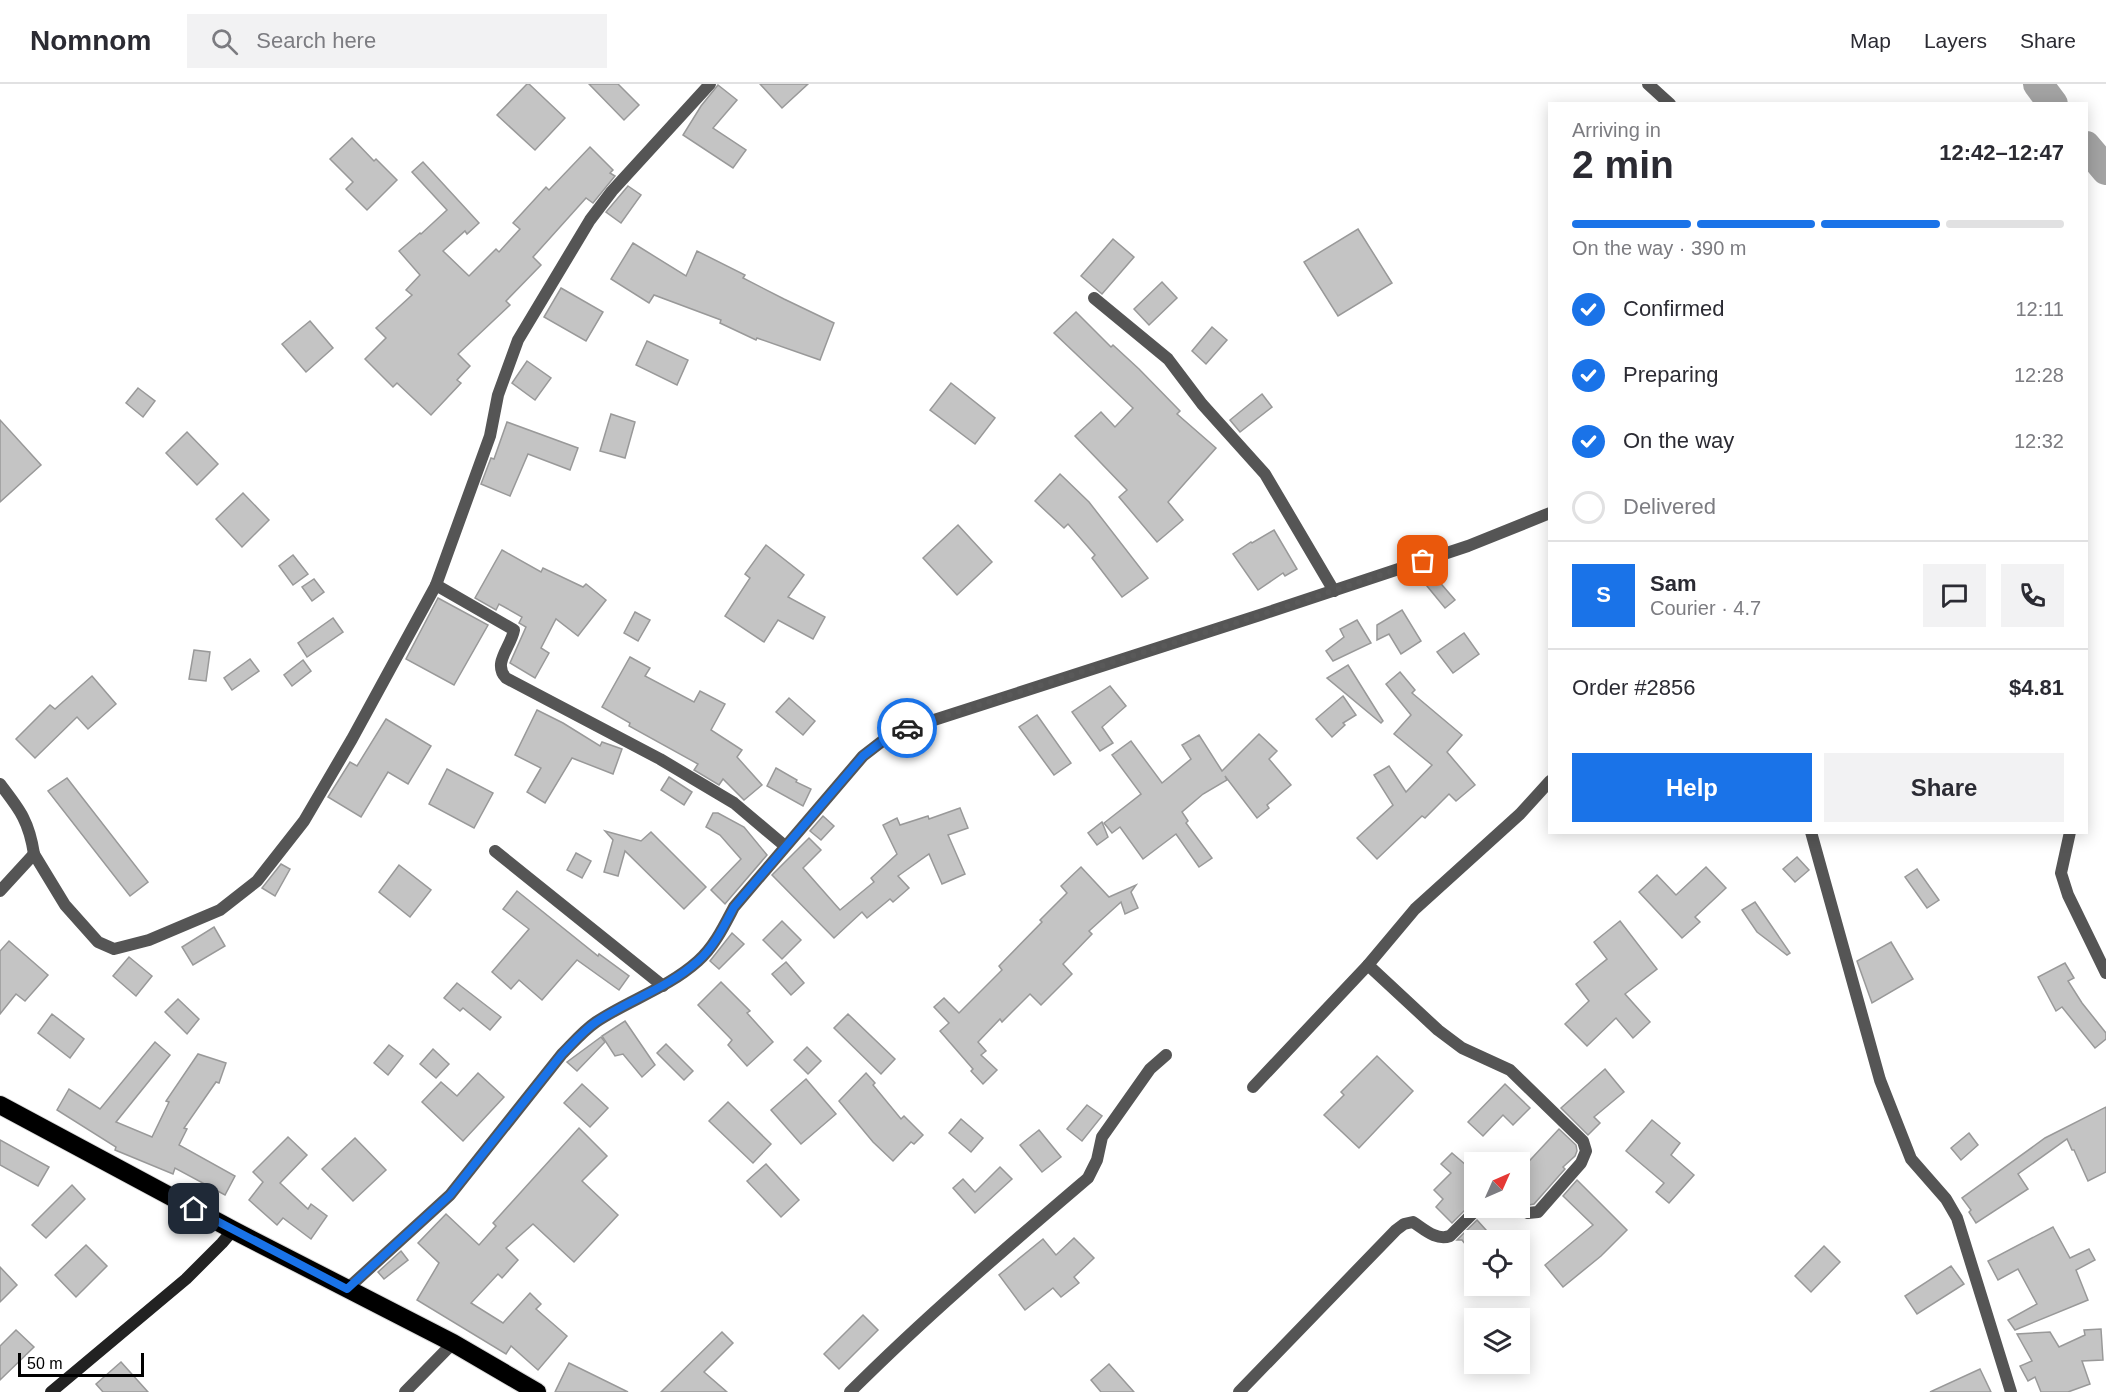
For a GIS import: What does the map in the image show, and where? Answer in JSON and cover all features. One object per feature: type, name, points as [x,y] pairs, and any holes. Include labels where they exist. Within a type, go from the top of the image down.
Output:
[{"type":"highway","points":[[0,1105],[233,1230],[453,1343],[537,1392]]},
{"type":"street","points":[[0,784],[17,806],[30,830],[34,854],[65,905],[98,942],[114,949],[149,940],[220,910],[257,881],[304,821],[352,739],[436,585],[490,436],[498,395],[518,340],[590,220],[606,198],[710,84]]},
{"type":"street","points":[[1648,84],[1668,102]]},
{"type":"street","points":[[1094,298],[1168,359],[1202,404],[1265,474],[1334,591]]},
{"type":"street","points":[[347,1289],[450,1195],[562,1054],[595,1023],[663,986],[700,960],[721,932],[734,907],[785,846],[863,756],[885,739],[906,729],[1468,546],[1548,514]]},
{"type":"street","points":[[436,585],[514,630],[500,664],[500,672],[506,678],[660,759],[725,798],[785,846]]},
{"type":"street","points":[[1252,1087],[1368,965],[1415,909],[1520,814],[1548,783]]},
{"type":"street","points":[[1812,834],[1880,1080],[1911,1159],[1946,1199],[1957,1218],[2011,1392]]},
{"type":"street","points":[[2070,834],[2061,873],[2068,895],[2106,973]]},
{"type":"street","points":[[495,851],[663,986]]},
{"type":"street","points":[[0,891],[34,854]]},
{"type":"street","points":[[1368,965],[1462,1048],[1510,1070],[1583,1141],[1586,1151],[1581,1163],[1538,1212],[1530,1213]]},
{"type":"street","points":[[850,1392],[959,1287],[1088,1178],[1097,1160],[1102,1137],[1150,1069],[1167,1055]]},
{"type":"street","points":[[1239,1392],[1396,1230],[1413,1221],[1430,1234],[1444,1238],[1450,1236],[1468,1218]]},
{"type":"street","points":[[51,1392],[186,1279],[233,1230]]},
{"type":"street","points":[[405,1392],[453,1343]]},
{"type":"building","points":[[527,84],[565,118],[535,150],[497,115]]},
{"type":"building","points":[[589,84],[618,84],[639,105],[624,120]]},
{"type":"building","points":[[760,84],[808,84],[782,108]]},
{"type":"building","points":[[718,85],[737,100],[713,128],[746,150],[733,168],[683,135],[701,106]]},
{"type":"building","points":[[352,138],[374,161],[376,159],[397,180],[367,210],[346,189],[353,182],[330,159]]},
{"type":"building","points":[[590,147],[613,170],[610,173],[615,176],[593,203],[586,198],[533,257],[541,265],[506,301],[510,305],[458,354],[470,366],[457,380],[461,383],[431,415],[397,383],[393,387],[365,359],[386,338],[376,328],[412,295],[406,290],[420,275],[399,251],[447,210],[412,172],[423,162],[479,223],[467,234],[465,231],[443,251],[469,276],[496,249],[499,252],[520,229],[513,223],[546,187],[549,190]]},
{"type":"building","points":[[628,186],[641,195],[621,223],[606,212]]},
{"type":"building","points":[[1358,229],[1392,283],[1338,316],[1304,262]]},
{"type":"building","points":[[1113,239],[1134,257],[1102,294],[1081,276]]},
{"type":"building","points":[[633,243],[686,276],[697,251],[745,275],[743,278],[834,323],[820,360],[757,338],[756,340],[720,323],[721,320],[654,295],[649,303],[611,279]]},
{"type":"building","points":[[1162,282],[1177,298],[1149,325],[1134,309]]},
{"type":"building","points":[[561,288],[603,312],[586,341],[544,317]]},
{"type":"building","points":[[1076,312],[1111,347],[1113,345],[1139,369],[1180,411],[1177,414],[1216,448],[1168,502],[1183,520],[1157,542],[1119,497],[1127,490],[1075,436],[1101,412],[1115,427],[1133,408],[1054,333]]},
{"type":"building","points":[[310,321],[333,348],[306,372],[282,344]]},
{"type":"building","points":[[1212,327],[1227,340],[1206,364],[1192,351]]},
{"type":"building","points":[[647,341],[688,360],[677,385],[636,365]]},
{"type":"building","points":[[527,361],[551,378],[535,400],[512,383]]},
{"type":"building","points":[[951,383],[995,418],[975,444],[930,410]]},
{"type":"building","points":[[138,388],[155,401],[143,417],[126,403]]},
{"type":"building","points":[[1262,394],[1272,407],[1240,432],[1230,420]]},
{"type":"building","points":[[611,414],[635,422],[625,458],[600,451]]},
{"type":"building","points":[[0,420],[41,465],[0,502]]},
{"type":"building","points":[[507,422],[578,448],[570,470],[528,454],[510,496],[481,484],[491,458],[494,459]]},
{"type":"building","points":[[187,432],[218,464],[197,485],[166,453]]},
{"type":"building","points":[[1060,474],[1089,502],[1148,578],[1122,597],[1092,558],[1095,555],[1068,524],[1064,528],[1035,501]]},
{"type":"building","points":[[243,493],[269,520],[242,547],[216,519]]},
{"type":"building","points":[[958,525],[992,562],[957,595],[923,558]]},
{"type":"building","points":[[1274,530],[1297,569],[1285,576],[1283,573],[1258,590],[1233,554]]},
{"type":"building","points":[[766,545],[804,575],[788,597],[825,617],[813,639],[778,620],[764,642],[725,616],[750,578],[745,574]]},
{"type":"building","points":[[502,550],[541,572],[543,568],[583,587],[586,584],[606,600],[578,636],[556,619],[541,648],[549,653],[535,678],[510,663],[526,627],[519,623],[522,617],[499,604],[496,610],[475,598]]},
{"type":"building","points":[[293,555],[308,574],[293,585],[279,566]]},
{"type":"building","points":[[1436,578],[1455,600],[1445,608],[1427,586]]},
{"type":"building","points":[[314,579],[324,592],[312,601],[302,587]]},
{"type":"building","points":[[438,598],[488,625],[454,685],[406,659]]},
{"type":"building","points":[[1402,610],[1421,641],[1401,654],[1389,634],[1377,640],[1377,625]]},
{"type":"building","points":[[635,612],[650,620],[638,641],[624,633]]},
{"type":"building","points":[[333,618],[343,632],[307,657],[298,643]]},
{"type":"building","points":[[1357,620],[1371,643],[1333,661],[1326,651],[1344,637],[1340,629]]},
{"type":"building","points":[[1464,633],[1479,654],[1453,673],[1437,652]]},
{"type":"building","points":[[194,650],[210,652],[206,681],[189,679]]},
{"type":"building","points":[[630,657],[650,668],[645,676],[694,702],[700,691],[725,704],[711,730],[742,750],[737,757],[762,785],[744,800],[723,779],[719,785],[694,770],[698,764],[629,726],[630,723],[602,707]]},
{"type":"building","points":[[250,659],[259,671],[232,690],[224,678]]},
{"type":"building","points":[[303,660],[311,671],[292,686],[284,675]]},
{"type":"building","points":[[1348,665],[1383,721],[1381,723],[1327,678]]},
{"type":"building","points":[[1400,672],[1415,690],[1412,693],[1462,735],[1447,752],[1475,785],[1456,801],[1449,794],[1377,859],[1357,838],[1393,805],[1374,775],[1389,766],[1406,792],[1432,765],[1394,734],[1411,715],[1386,684]]},
{"type":"building","points":[[92,676],[116,704],[88,729],[77,717],[35,758],[16,739],[50,705],[55,709]]},
{"type":"building","points":[[1110,686],[1126,706],[1102,727],[1113,743],[1100,751],[1072,712]]},
{"type":"building","points":[[1343,696],[1356,715],[1343,723],[1345,725],[1332,737],[1316,719]]},
{"type":"building","points":[[789,698],[815,721],[803,735],[776,712]]},
{"type":"building","points":[[537,710],[600,746],[602,742],[622,749],[613,774],[572,758],[545,803],[527,792],[541,768],[515,755]]},
{"type":"building","points":[[1037,715],[1071,763],[1054,775],[1019,727]]},
{"type":"building","points":[[386,719],[431,746],[408,784],[388,772],[361,817],[328,797],[350,762],[357,766]]},
{"type":"building","points":[[1259,734],[1277,751],[1269,759],[1291,785],[1267,805],[1269,808],[1257,818],[1225,776],[1227,780],[1203,794],[1182,812],[1188,821],[1186,823],[1212,858],[1199,867],[1176,834],[1143,859],[1120,827],[1112,833],[1104,823],[1141,794],[1112,755],[1131,741],[1162,783],[1191,759],[1182,745],[1199,735],[1222,771]]},
{"type":"building","points":[[776,768],[811,789],[803,806],[767,786]]},
{"type":"building","points":[[447,769],[493,793],[474,828],[429,804]]},
{"type":"building","points":[[669,777],[692,792],[684,805],[661,790]]},
{"type":"building","points":[[67,778],[148,882],[130,896],[48,791]]},
{"type":"building","points":[[960,808],[968,828],[948,835],[965,874],[942,884],[929,854],[898,876],[909,888],[893,902],[890,899],[867,918],[862,912],[834,938],[772,875],[809,838],[821,850],[803,868],[840,910],[874,882],[871,878],[897,854],[883,825],[897,818],[900,825],[928,816],[929,819]]},
{"type":"building","points":[[713,813],[718,813],[744,827],[767,855],[725,904],[711,890],[741,859],[720,835],[706,827]]},
{"type":"building","points":[[823,816],[834,826],[821,840],[810,831]]},
{"type":"building","points":[[1102,822],[1108,837],[1097,845],[1088,833]]},
{"type":"building","points":[[605,831],[641,841],[651,832],[706,887],[684,909],[625,851],[618,876],[604,872],[613,840]]},
{"type":"building","points":[[576,853],[591,861],[582,878],[567,870]]},
{"type":"building","points":[[1797,857],[1809,870],[1795,882],[1783,869]]},
{"type":"building","points":[[281,864],[290,869],[275,896],[262,888]]},
{"type":"building","points":[[399,865],[431,890],[410,917],[379,892]]},
{"type":"building","points":[[1081,867],[1109,897],[1136,885],[1131,892],[1138,908],[1125,914],[1121,902],[1089,931],[1092,934],[1063,964],[1072,974],[1041,1005],[1030,994],[1002,1022],[1000,1019],[978,1042],[986,1051],[981,1055],[997,1070],[983,1084],[940,1031],[949,1023],[934,1007],[944,998],[959,1013],[1002,970],[999,966],[1067,893],[1061,886]]},
{"type":"building","points":[[1706,867],[1726,888],[1695,917],[1700,922],[1682,938],[1639,892],[1657,875],[1676,895]]},
{"type":"building","points":[[1917,869],[1939,900],[1927,908],[1905,877]]},
{"type":"building","points":[[517,891],[598,956],[599,954],[629,976],[619,990],[577,960],[542,1000],[519,980],[511,989],[492,972],[529,929],[503,909]]},
{"type":"building","points":[[1755,902],[1790,953],[1787,955],[1757,932],[1742,910]]},
{"type":"building","points":[[782,921],[801,940],[782,959],[763,940]]},
{"type":"building","points":[[1620,921],[1657,969],[1625,994],[1650,1022],[1633,1038],[1616,1018],[1587,1046],[1565,1024],[1589,1001],[1576,984],[1607,959],[1594,942]]},
{"type":"building","points":[[214,927],[225,946],[193,965],[182,947]]},
{"type":"building","points":[[732,933],[744,944],[719,969],[710,961]]},
{"type":"building","points":[[9,941],[48,975],[25,1001],[16,994],[0,1014],[0,951]]},
{"type":"building","points":[[1891,942],[1913,979],[1872,1003],[1857,961]]},
{"type":"building","points":[[129,957],[152,976],[136,996],[113,976]]},
{"type":"building","points":[[786,962],[804,983],[791,995],[772,974]]},
{"type":"building","points":[[2065,963],[2074,978],[2068,981],[2106,1033],[2106,1039],[2095,1048],[2062,1007],[2056,1011],[2038,977]]},
{"type":"building","points":[[721,982],[750,1011],[747,1013],[773,1042],[747,1066],[728,1045],[732,1040],[698,1005]]},
{"type":"building","points":[[457,983],[501,1017],[490,1030],[463,1008],[460,1011],[444,998]]},
{"type":"building","points":[[178,999],[199,1019],[187,1034],[165,1012]]},
{"type":"building","points":[[52,1014],[84,1039],[70,1058],[38,1033]]},
{"type":"building","points":[[848,1014],[895,1059],[881,1074],[834,1028]]},
{"type":"building","points":[[625,1021],[655,1065],[642,1077],[623,1054],[615,1056],[602,1036]]},
{"type":"building","points":[[601,1037],[605,1042],[577,1071],[567,1062]]},
{"type":"building","points":[[155,1042],[170,1055],[116,1122],[152,1137],[169,1102],[166,1101],[198,1054],[226,1063],[219,1083],[216,1082],[184,1128],[187,1129],[179,1145],[235,1176],[225,1195],[175,1168],[173,1174],[115,1150],[116,1147],[57,1110],[69,1089],[100,1109]]},
{"type":"building","points":[[666,1044],[693,1071],[684,1080],[657,1053]]},
{"type":"building","points":[[389,1045],[403,1056],[388,1075],[374,1063]]},
{"type":"building","points":[[807,1047],[821,1061],[808,1074],[794,1060]]},
{"type":"building","points":[[433,1049],[449,1064],[436,1078],[420,1064]]},
{"type":"building","points":[[1377,1056],[1413,1091],[1359,1148],[1324,1115],[1344,1095],[1341,1092]]},
{"type":"building","points":[[1605,1069],[1624,1092],[1594,1117],[1600,1123],[1588,1135],[1561,1108]]},
{"type":"building","points":[[478,1073],[504,1097],[463,1141],[422,1102],[441,1082],[457,1096]]},
{"type":"building","points":[[866,1073],[901,1119],[904,1116],[923,1135],[914,1144],[911,1142],[893,1161],[873,1142],[839,1101]]},
{"type":"building","points":[[806,1079],[836,1114],[801,1144],[771,1110]]},
{"type":"building","points":[[582,1084],[608,1108],[590,1127],[564,1103]]},
{"type":"building","points":[[1505,1084],[1530,1108],[1513,1125],[1503,1115],[1483,1136],[1468,1122]]},
{"type":"building","points":[[728,1102],[771,1144],[753,1163],[709,1121]]},
{"type":"building","points":[[1087,1105],[1102,1116],[1082,1141],[1067,1129]]},
{"type":"building","points":[[2106,1107],[2106,1172],[2088,1181],[2067,1139],[2018,1174],[2028,1189],[1976,1223],[1969,1212],[1971,1210],[1962,1198],[2045,1138]]},
{"type":"building","points":[[961,1119],[983,1138],[971,1152],[949,1133]]},
{"type":"building","points":[[1652,1120],[1680,1143],[1671,1155],[1694,1175],[1669,1203],[1656,1192],[1664,1183],[1626,1151]]},
{"type":"building","points":[[579,1128],[607,1156],[582,1181],[618,1215],[574,1262],[533,1224],[506,1248],[518,1260],[502,1278],[498,1274],[471,1303],[503,1323],[530,1293],[541,1304],[536,1309],[567,1336],[538,1370],[511,1346],[506,1354],[417,1300],[439,1263],[418,1243],[446,1214],[479,1245],[496,1226],[493,1223]]},
{"type":"building","points":[[1559,1129],[1576,1145],[1575,1156],[1563,1167],[1565,1169],[1534,1204],[1530,1205],[1530,1160]]},
{"type":"building","points":[[1039,1130],[1061,1157],[1042,1172],[1020,1145]]},
{"type":"building","points":[[1969,1133],[1978,1145],[1961,1160],[1951,1148]]},
{"type":"building","points":[[288,1137],[307,1155],[280,1183],[308,1209],[311,1204],[327,1216],[311,1239],[283,1218],[277,1225],[249,1200],[263,1182],[253,1172]]},
{"type":"building","points":[[355,1138],[386,1170],[353,1201],[322,1169]]},
{"type":"building","points":[[0,1140],[49,1167],[38,1186],[0,1165]]},
{"type":"building","points":[[1452,1153],[1464,1163],[1464,1211],[1452,1223],[1436,1207],[1443,1199],[1434,1190],[1451,1173],[1441,1164]]},
{"type":"building","points":[[766,1164],[799,1200],[781,1217],[747,1181]]},
{"type":"building","points":[[1000,1167],[1012,1179],[975,1213],[953,1188],[963,1179],[975,1192]]},
{"type":"building","points":[[1577,1180],[1627,1230],[1601,1256],[1563,1287],[1545,1265],[1593,1225],[1563,1196]]},
{"type":"building","points":[[72,1185],[85,1199],[46,1238],[32,1225]]},
{"type":"building","points":[[1477,1220],[1486,1230],[1467,1230]]},
{"type":"building","points":[[2053,1227],[2070,1258],[2089,1249],[2095,1260],[2076,1270],[2088,1300],[2015,1330],[2008,1320],[2037,1304],[2018,1269],[1998,1280],[1988,1261]]},
{"type":"building","points":[[1464,1233],[1464,1242],[1457,1240]]},
{"type":"building","points":[[1074,1238],[1094,1258],[1074,1277],[1079,1283],[1061,1297],[1053,1288],[1025,1310],[999,1275],[1043,1239],[1056,1255]]},
{"type":"building","points":[[86,1245],[107,1266],[76,1297],[55,1275]]},
{"type":"building","points":[[1824,1246],[1840,1262],[1811,1292],[1795,1276]]},
{"type":"building","points":[[401,1251],[408,1260],[384,1279],[378,1272]]},
{"type":"building","points":[[1951,1266],[1964,1284],[1917,1314],[1905,1296]]},
{"type":"building","points":[[0,1267],[17,1285],[0,1302]]},
{"type":"building","points":[[863,1315],[878,1330],[839,1369],[824,1354]]},
{"type":"building","points":[[2101,1329],[2103,1360],[2082,1361],[2090,1384],[2068,1392],[2041,1392],[2035,1377],[2028,1381],[2020,1366],[2032,1361],[2017,1334],[2050,1332],[2059,1347],[2085,1335],[2084,1330]]},
{"type":"building","points":[[16,1330],[34,1347],[0,1380],[0,1346]]},
{"type":"building","points":[[722,1332],[733,1343],[704,1372],[727,1392],[661,1392]]},
{"type":"building","points":[[121,1362],[148,1392],[103,1392],[96,1384]]},
{"type":"building","points":[[569,1363],[628,1392],[555,1392]]},
{"type":"building","points":[[1109,1364],[1134,1392],[1101,1392],[1091,1380]]},
{"type":"building","points":[[1980,1369],[1991,1392],[1930,1392]]},
{"type":"waterway","points":[[2038,84],[2052,102]]},
{"type":"waterway","points":[[2088,148],[2106,170]]},
{"type":"way so far","points":[[907,728],[1423,561]]},
{"type":"route","points":[[194,1209],[347,1289],[450,1195],[562,1054],[595,1023],[663,986],[700,960],[721,932],[734,907],[863,756],[885,739],[907,728]]}]
